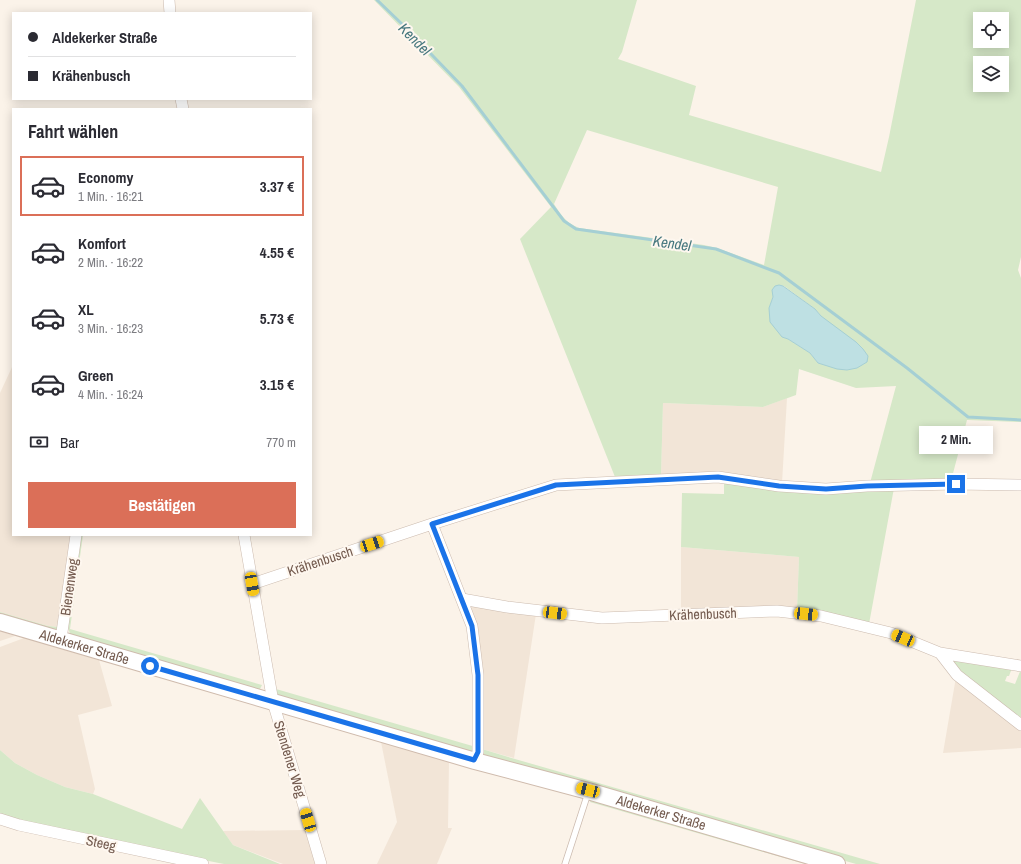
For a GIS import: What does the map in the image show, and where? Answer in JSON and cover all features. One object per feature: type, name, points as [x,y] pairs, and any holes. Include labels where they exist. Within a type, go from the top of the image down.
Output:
[{"type":"street","points":[[169,0],[170,12]]},
{"type":"street","name":"Krähenbusch","points":[[252,584],[432,524],[556,485],[718,477],[779,486],[826,489],[867,486],[956,484],[1021,485]]},
{"type":"street","points":[[432,524],[472,626],[478,675],[478,752],[474,760]]},
{"type":"street","name":"Bienenweg","points":[[59,639],[62,632],[76,536]]},
{"type":"street","name":"Stendener Weg","points":[[244,536],[273,702],[321,864]]},
{"type":"street","name":"Krähenbusch","points":[[462,599],[507,607],[602,618],[777,611],[821,616],[891,633],[940,653],[1021,666]]},
{"type":"street","name":"Aldekerker Straße","points":[[0,622],[474,760],[588,790],[837,864]]},
{"type":"street","points":[[940,653],[957,675],[1021,725]]},
{"type":"street","name":"Steeg","points":[[0,819],[19,825],[203,864]]},
{"type":"lane","points":[[565,864],[588,790]]},
{"type":"shaded area","points":[[12,367],[12,536],[72,536],[59,627],[48,626],[0,612],[0,393]]},
{"type":"shaded area","points":[[787,398],[782,483],[661,476],[663,403],[763,407]]},
{"type":"shaded area","points":[[681,547],[799,557],[797,610],[681,612]]},
{"type":"shaded area","points":[[471,605],[536,614],[514,758],[482,749],[480,675]]},
{"type":"shaded area","points":[[0,631],[15,636],[0,641]]},
{"type":"shaded area","points":[[24,638],[99,660],[112,706],[78,715],[95,789],[93,794],[65,787],[37,775],[15,763],[0,750],[0,647]]},
{"type":"shaded area","points":[[956,677],[1021,729],[1021,748],[943,753]]},
{"type":"shaded area","points":[[381,742],[449,761],[448,828],[452,828],[437,864],[377,864],[397,822]]},
{"type":"shaded area","points":[[306,830],[316,864],[283,864],[233,845],[223,831]]},
{"type":"green space","points":[[374,0],[637,0],[622,52],[618,59],[696,86],[689,115],[881,172],[916,0],[1021,0],[1021,257],[1018,270],[1021,278],[1021,422],[967,420],[951,481],[870,483],[896,386],[856,388],[799,369],[796,395],[763,407],[663,403],[661,476],[615,477],[520,239],[551,207],[459,87]],"holes":[[[587,130],[778,187],[764,265],[717,248],[704,245],[579,228],[570,223],[564,218],[554,204]],[[779,285],[784,286],[815,309],[864,364],[847,370],[818,363],[810,353],[788,339],[782,337],[769,308]]]},
{"type":"green space","points":[[724,480],[894,488],[869,624],[797,610],[799,557],[681,547],[682,493],[724,494]]},
{"type":"green space","points":[[78,536],[83,536],[70,629],[262,685],[258,693],[72,639],[68,628]]},
{"type":"green space","points":[[0,612],[48,626],[59,627],[53,634],[0,619]]},
{"type":"green space","points":[[26,635],[268,704],[270,709],[24,638]]},
{"type":"green space","points":[[948,659],[1012,668],[1005,681],[1015,684],[1021,669],[1021,720],[960,672]]},
{"type":"green space","points":[[276,689],[476,747],[473,752],[278,696]]},
{"type":"green space","points":[[482,749],[880,864],[856,864],[483,757]]},
{"type":"green space","points":[[0,750],[15,763],[37,775],[65,787],[93,794],[182,829],[200,798],[233,845],[280,864],[224,864],[133,846],[14,819],[0,814]]},
{"type":"green space","points":[[592,798],[822,864],[805,864],[590,802]]},
{"type":"water","points":[[775,286],[783,286],[815,309],[821,316],[856,342],[868,356],[867,362],[857,368],[847,370],[837,369],[818,363],[810,353],[788,339],[782,337],[770,322],[769,308],[773,297],[772,290]]},
{"type":"waterway","name":"Kendel","points":[[377,0],[462,86],[564,221],[576,229],[716,249],[779,273],[907,368],[968,417],[1021,420]]},
{"type":"route","points":[[150,666],[474,760],[478,752],[478,675],[472,626],[432,524],[556,485],[718,477],[779,486],[826,489],[867,486],[956,484]]}]
